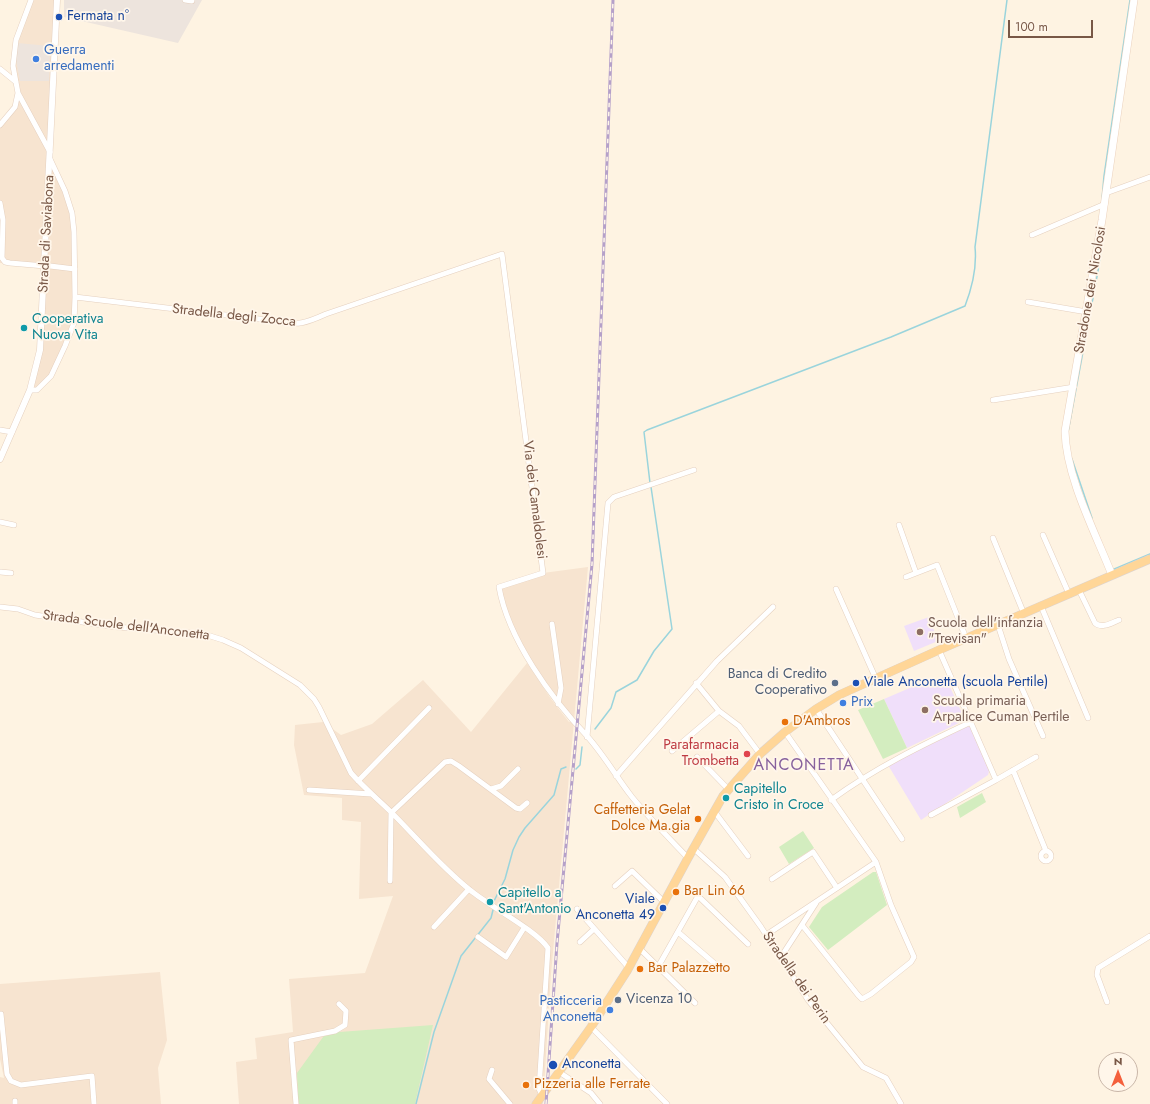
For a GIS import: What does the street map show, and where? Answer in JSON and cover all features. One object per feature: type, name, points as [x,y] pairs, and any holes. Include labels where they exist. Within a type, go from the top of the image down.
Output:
[{"type":"main road","name":"Stradone dei Nicolosi","points":[[1112,575],[1075,481],[1065,446],[1067,417],[1074,387],[1105,204],[1134,0]]},
{"type":"main road","points":[[536,1104],[591,1027],[629,968],[713,810],[728,789],[760,754],[784,732],[816,708],[839,695],[966,638],[1150,559]]},
{"type":"street","points":[[32,0],[16,40],[13,66],[18,93],[50,152]]},
{"type":"street","name":"Strada di Saviabona","points":[[0,459],[30,390],[40,350],[48,266],[50,152],[57,0]]},
{"type":"street","points":[[185,0],[192,1]]},
{"type":"street","points":[[0,70],[16,82]]},
{"type":"street","points":[[0,125],[15,107],[18,93]]},
{"type":"street","points":[[30,390],[38,390],[51,376],[74,323],[75,269],[72,213],[50,159]]},
{"type":"street","points":[[1106,193],[1150,177]]},
{"type":"street","points":[[0,203],[3,220],[2,260],[10,263],[75,269]]},
{"type":"street","points":[[1032,235],[1105,204]]},
{"type":"street","name":"Stradella degli Zocca","points":[[75,297],[291,324],[305,323],[332,311],[502,254],[514,345]]},
{"type":"street","points":[[1028,302],[1087,312]]},
{"type":"street","name":"Via dei Camaldolesi","points":[[514,345],[543,573],[499,587],[502,602],[517,640],[558,704],[587,737],[633,798],[688,858]]},
{"type":"street","points":[[993,400],[1074,387]]},
{"type":"street","points":[[0,430],[12,432]]},
{"type":"street","points":[[587,737],[608,503],[614,497],[694,470]]},
{"type":"street","points":[[0,522],[14,525]]},
{"type":"street","points":[[899,525],[916,573]]},
{"type":"street","points":[[1043,535],[1069,594]]},
{"type":"street","points":[[993,538],[1024,614]]},
{"type":"street","points":[[906,577],[937,565],[966,638]]},
{"type":"street","points":[[0,572],[11,573]]},
{"type":"street","points":[[836,589],[876,679]]},
{"type":"street","points":[[1079,590],[1095,623],[1101,626],[1119,620]]},
{"type":"street","points":[[1041,606],[1088,718]]},
{"type":"street","name":"Strada Scuole dell'Anconetta","points":[[0,607],[18,609],[35,615],[116,627],[204,634],[241,648],[300,685],[314,699],[351,773],[358,781],[438,862],[469,889],[524,928],[548,948],[539,1089],[542,1095]]},
{"type":"street","points":[[616,776],[716,661],[773,607]]},
{"type":"street","points":[[552,624],[561,688],[558,704]]},
{"type":"street","points":[[998,625],[1009,659],[1043,736]]},
{"type":"street","points":[[939,650],[996,780]]},
{"type":"street","points":[[696,684],[719,711],[740,726],[760,754]]},
{"type":"street","points":[[358,781],[429,708]]},
{"type":"street","points":[[816,708],[902,839]]},
{"type":"street","points":[[672,751],[719,711]]},
{"type":"street","points":[[831,800],[862,778],[895,758],[971,722]]},
{"type":"street","points":[[784,732],[876,862],[891,905],[914,957],[911,962],[871,994],[862,999],[802,925]]},
{"type":"street","points":[[697,757],[728,789]]},
{"type":"street","points":[[931,815],[1036,757]]},
{"type":"street","points":[[390,881],[391,813],[445,762],[451,761],[459,766],[516,808],[520,809],[527,802]]},
{"type":"street","points":[[491,789],[501,786],[518,769]]},
{"type":"street","points":[[1013,770],[1046,851]]},
{"type":"street","points":[[309,790],[371,794]]},
{"type":"street","points":[[713,810],[748,856]]},
{"type":"street","name":"Stradella dei Perin","points":[[693,848],[725,877],[766,935],[808,1000],[863,1067],[886,1078],[901,1104]]},
{"type":"street","points":[[772,879],[813,852],[837,888]]},
{"type":"street","points":[[766,935],[876,862]]},
{"type":"street","points":[[615,886],[632,872],[664,902]]},
{"type":"street","points":[[434,927],[469,889]]},
{"type":"street","points":[[658,967],[698,896],[748,944]]},
{"type":"street","points":[[780,958],[818,901]]},
{"type":"street","points":[[577,909],[629,968]]},
{"type":"street","points":[[478,937],[506,957],[524,928]]},
{"type":"street","points":[[580,942],[594,929]]},
{"type":"street","points":[[678,932],[720,969]]},
{"type":"street","points":[[1107,1002],[1097,975],[1098,968],[1150,936]]},
{"type":"street","points":[[640,949],[695,1003]]},
{"type":"street","points":[[296,1104],[291,1040],[335,1031],[345,1025],[346,1011],[339,1004]]},
{"type":"street","points":[[1,1014],[7,1074],[11,1081],[20,1085],[92,1076],[94,1104]]},
{"type":"street","points":[[591,1027],[667,1104]]},
{"type":"street","points":[[492,1070],[489,1079],[510,1104]]},
{"type":"street","points":[[559,1072],[591,1093],[600,1104]]},
{"type":"shaded area","points":[[31,0],[57,0],[50,159],[72,213],[74,323],[51,376],[37,390],[30,390],[40,350],[45,266],[0,263],[0,125],[9,115],[18,93],[13,66],[16,40]]},
{"type":"shaded area","points":[[64,0],[202,0],[178,43],[64,17]]},
{"type":"shaded area","points":[[17,43],[50,46],[49,81],[20,81],[16,60]]},
{"type":"shaded area","points":[[588,567],[551,974],[543,1104],[239,1104],[236,1062],[257,1059],[255,1038],[293,1032],[289,979],[365,973],[393,896],[359,899],[361,822],[342,820],[342,798],[304,795],[294,745],[295,725],[323,722],[341,735],[372,724],[423,680],[471,732],[527,663],[551,699],[569,722],[573,721],[517,640],[499,587],[543,573]]},
{"type":"shaded area","name":"Scuola dell'infanzia \"Trevisan\"","points":[[929,617],[938,641],[914,651],[904,626]]},
{"type":"shaded area","name":"Scuola primaria Arpalice Cuman Pertile","points":[[945,676],[965,720],[907,748],[884,699],[926,681],[928,684]]},
{"type":"shaded area","points":[[968,726],[971,727],[990,767],[988,775],[921,820],[888,765]]},
{"type":"shaded area","points":[[160,972],[167,1040],[158,1068],[161,1104],[0,1104],[0,1077],[4,1078],[0,1059],[0,984]]},
{"type":"green space","points":[[884,699],[907,748],[883,759],[858,710]]},
{"type":"green space","points":[[982,793],[986,802],[960,818],[957,807]]},
{"type":"green space","points":[[803,831],[814,848],[789,864],[779,847]]},
{"type":"green space","points":[[873,872],[876,872],[887,905],[828,950],[809,927],[822,907]]},
{"type":"green space","points":[[433,1025],[415,1104],[298,1104],[297,1073],[326,1033]]},
{"type":"waterway","points":[[650,483],[644,432],[647,430],[891,337],[965,306],[975,270],[975,247],[1007,0]]},
{"type":"waterway","points":[[1102,199],[1104,176],[1130,0]]},
{"type":"waterway","points":[[1068,432],[1104,231]]},
{"type":"waterway","points":[[1072,459],[1092,518]]},
{"type":"waterway","points":[[595,729],[611,708],[616,692],[637,680],[654,651],[672,629],[651,487]]},
{"type":"waterway","points":[[1112,570],[1150,554]]},
{"type":"waterway","points":[[576,769],[580,765],[582,747]]},
{"type":"waterway","points":[[494,901],[505,879],[513,850],[519,837],[554,795],[561,769],[566,767]]},
{"type":"waterway","points":[[416,1104],[434,1032],[461,956],[491,918],[493,910]]},
{"type":"railway","points":[[546,1104],[557,943],[592,564],[613,0]]},
{"type":"place","name":"Fermata n°","points":[[59,17]]},
{"type":"place","name":"Guerra arredamenti","points":[[36,59]]},
{"type":"place","name":"Cooperativa Nuova Vita","points":[[24,328]]},
{"type":"place","name":"Scuola dell'infanzia \"Trevisan\"","points":[[920,632]]},
{"type":"place","name":"Banca di Credito Cooperativo","points":[[835,683]]},
{"type":"place","name":"Viale Anconetta (scuola Pertile)","points":[[856,683]]},
{"type":"place","name":"Prix","points":[[843,703]]},
{"type":"place","name":"Scuola primaria Arpalice Cuman Pertile","points":[[925,710]]},
{"type":"place","name":"D'Ambros","points":[[785,722]]},
{"type":"place","name":"Parafarmacia Trombetta","points":[[747,754]]},
{"type":"place","name":"Capitello Cristo in Croce","points":[[726,798]]},
{"type":"place","name":"Caffetteria Gelat Dolce Ma.gia","points":[[698,819]]},
{"type":"place","name":"Bar Lin 66","points":[[676,892]]},
{"type":"place","name":"Capitello a Sant'Antonio","points":[[490,902]]},
{"type":"place","name":"Viale Anconetta 49","points":[[663,908]]},
{"type":"place","name":"Bar Palazzetto","points":[[640,969]]},
{"type":"place","name":"Vicenza 10","points":[[618,1000]]},
{"type":"place","name":"Pasticceria Anconetta","points":[[610,1010]]},
{"type":"place","name":"Anconetta","points":[[553,1065]]},
{"type":"place","name":"Pizzeria alle Ferrate","points":[[526,1085]]},
{"type":"district","name":"ANCONETTA","points":[[804,766]]}]
